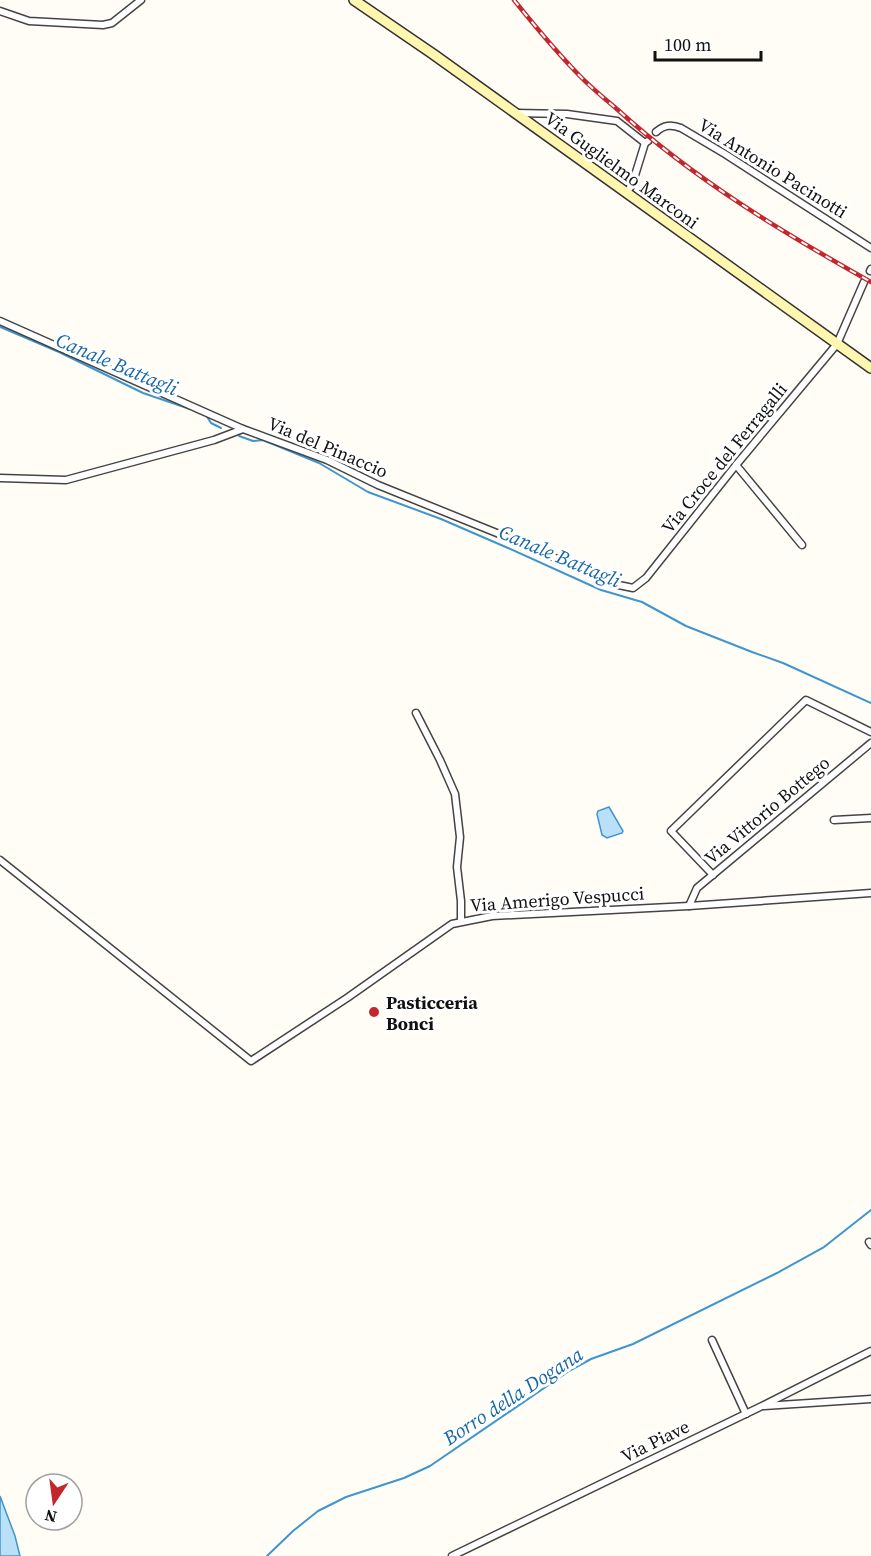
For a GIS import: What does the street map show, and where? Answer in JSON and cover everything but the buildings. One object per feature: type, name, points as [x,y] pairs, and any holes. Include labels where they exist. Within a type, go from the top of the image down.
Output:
[{"type":"street","points":[[0,11],[29,21],[103,25],[112,23],[141,0]]},
{"type":"street","name":"Via Guglielmo Marconi","points":[[354,0],[433,54],[871,368]]},
{"type":"street","points":[[514,113],[567,114],[617,121],[646,142],[632,185],[626,193]]},
{"type":"street","name":"Via Antonio Pacinotti","points":[[656,132],[663,126],[681,128],[871,248]]},
{"type":"street","name":"Via Croce del Ferragalli","points":[[633,588],[646,578],[837,344],[864,282]]},
{"type":"street","points":[[0,321],[243,429]]},
{"type":"street","name":"Via del Pinaccio","points":[[0,478],[66,480],[214,440],[243,429],[327,460],[378,485],[519,542],[614,584],[633,588]]},
{"type":"street","points":[[736,465],[802,545]]},
{"type":"street","points":[[713,875],[671,831],[806,700],[871,732]]},
{"type":"street","points":[[416,713],[454,794],[460,837],[457,867],[461,921]]},
{"type":"street","name":"Via Vittorio Bottego","points":[[690,906],[697,888],[871,743]]},
{"type":"street","points":[[834,820],[871,818]]},
{"type":"street","name":"Via Amerigo Vespucci","points":[[0,860],[251,1061],[452,924],[461,921],[492,916],[690,906],[871,893]]},
{"type":"street","points":[[712,1340],[746,1414]]},
{"type":"street","name":"Via Piave","points":[[452,1556],[871,1351]]},
{"type":"street","points":[[762,1406],[871,1399]]},
{"type":"water","points":[[609,807],[623,831],[607,838],[602,835],[597,814],[598,811]]},
{"type":"water","points":[[0,1496],[15,1536],[20,1556],[0,1556]]},
{"type":"waterway","name":"Canale Battagli","points":[[0,327],[59,352],[143,393],[190,409]]},
{"type":"waterway","name":"Canale Battagli","points":[[206,415],[211,423],[221,428]]},
{"type":"waterway","name":"Canale Battagli","points":[[239,436],[253,441],[263,440],[319,463],[368,492],[441,519],[601,590],[642,602],[686,626],[783,663],[871,703]]},
{"type":"waterway","name":"Borro della Dogana","points":[[267,1556],[318,1511],[346,1497],[404,1478],[430,1466],[569,1371],[591,1359],[633,1344],[777,1273],[824,1247],[871,1210]]},
{"type":"tunnel","points":[[864,282],[870,271]]},
{"type":"railway","points":[[514,0],[586,83],[677,159],[772,224],[871,282]]},
{"type":"place","name":"Pasticceria Bonci","points":[[374,1012]]}]
